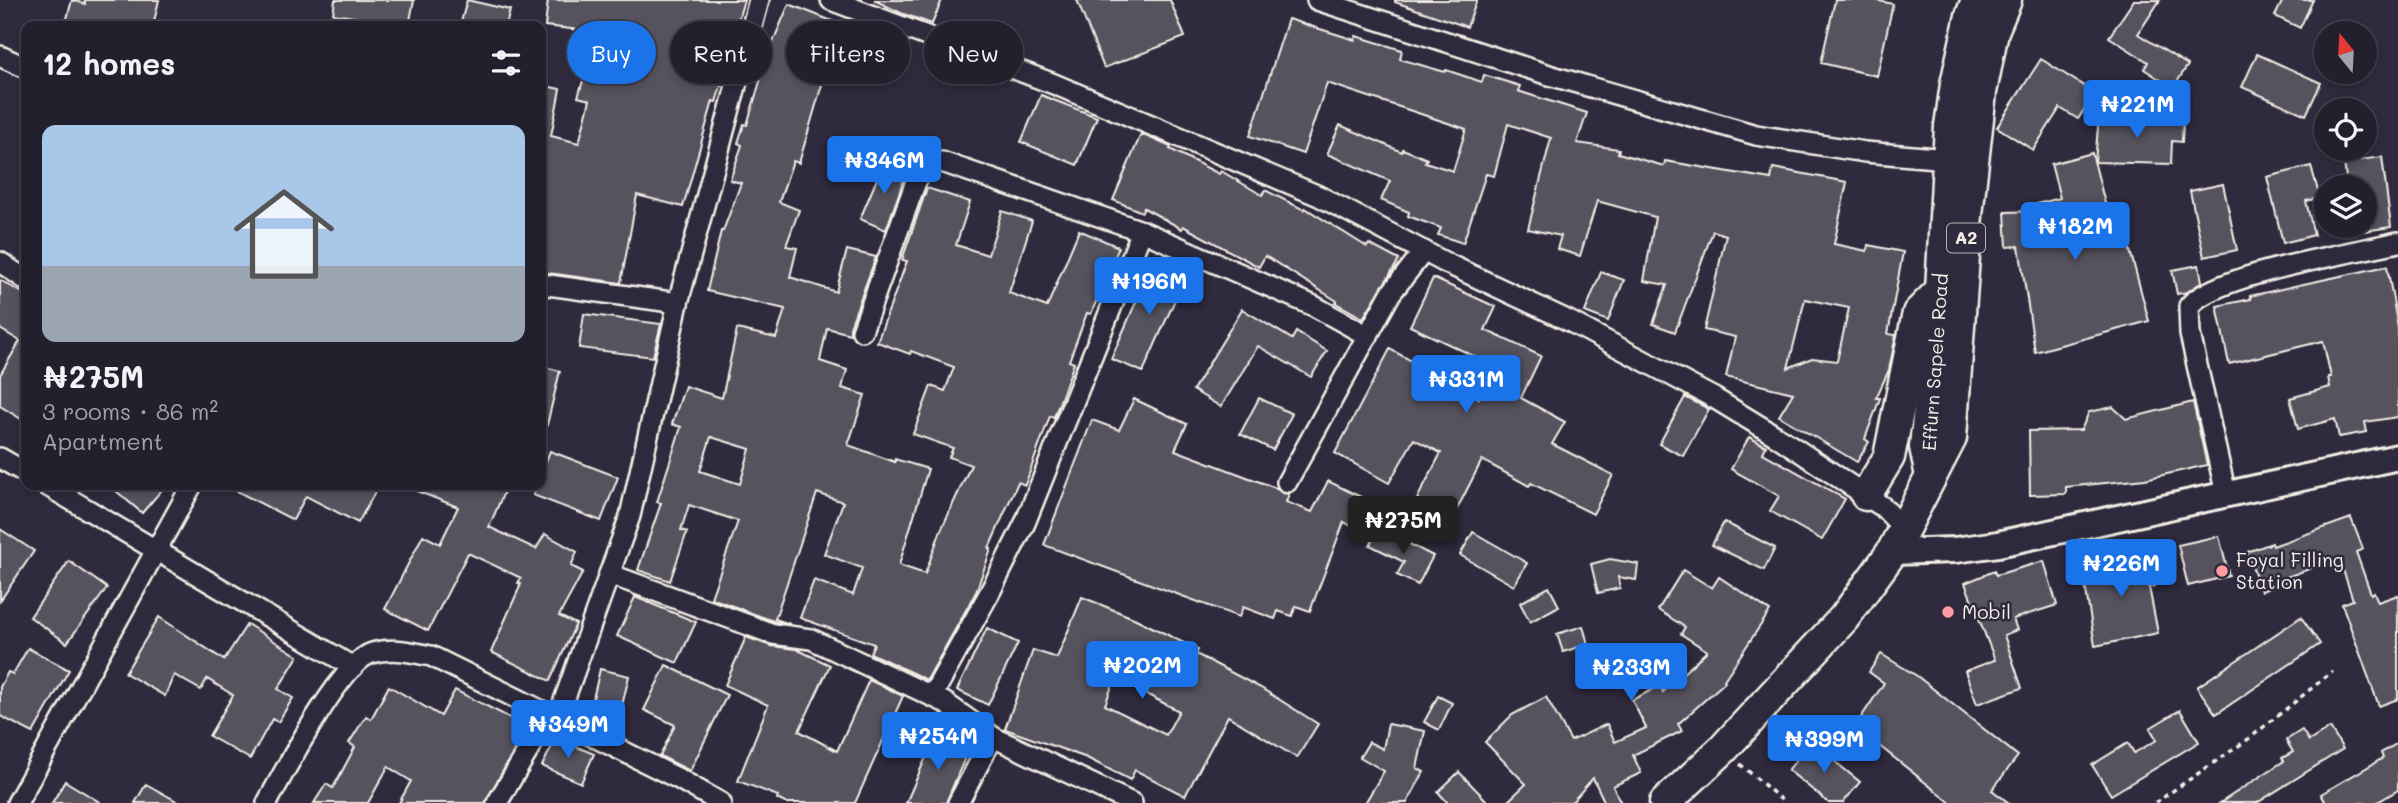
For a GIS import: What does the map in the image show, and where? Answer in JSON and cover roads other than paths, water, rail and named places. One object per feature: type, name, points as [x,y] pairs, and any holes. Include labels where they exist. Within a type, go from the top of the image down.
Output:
[{"type":"highway","name":"Effurn Sapele Road","points":[[1931,476],[1926,447],[1941,290],[1955,213],[1948,159],[1956,84],[1970,16],[1977,0]]},
{"type":"highway","name":"A2","points":[[1665,803],[1723,749],[1844,618],[1898,540],[1951,438],[1955,213],[1993,31],[2006,0]]},
{"type":"highway","points":[[1866,495],[1889,457],[1918,313],[1941,290]]},
{"type":"main road","points":[[1898,540],[1955,550],[1998,544],[2398,457]]},
{"type":"street","points":[[497,803],[534,741],[557,720],[630,516],[678,303],[760,0]]},
{"type":"street","points":[[831,0],[1054,84],[1319,196],[1446,263],[1567,320],[1714,398],[1866,495],[1883,507],[1898,540]]},
{"type":"street","points":[[1317,0],[1359,6],[1549,75],[1756,135],[1865,152],[1948,159]]},
{"type":"street","points":[[0,56],[21,66]]},
{"type":"street","points":[[862,331],[918,176],[929,165],[943,162],[1142,231],[1314,306],[1368,336]]},
{"type":"street","points":[[932,696],[1025,523],[1142,231]]},
{"type":"street","points":[[2226,494],[2190,334],[2189,306],[2196,298],[2251,275],[2398,242]]},
{"type":"street","points":[[1287,482],[1391,293],[1424,251]]},
{"type":"street","points":[[0,262],[21,277]]},
{"type":"street","points":[[546,285],[678,303]]},
{"type":"street","points":[[0,458],[21,470]]},
{"type":"street","points":[[55,490],[354,667]]},
{"type":"street","points":[[17,803],[189,490]]},
{"type":"street","points":[[609,574],[773,634],[811,639],[944,702],[993,737],[1132,803]]},
{"type":"street","points":[[267,803],[345,674],[369,653],[400,649],[431,656],[722,803]]},
{"type":"street","points":[[958,803],[993,737]]},
{"type":"place","name":"Foyal Filling Station","points":[[2222,571]]},
{"type":"place","name":"Mobil","points":[[1948,612]]}]
